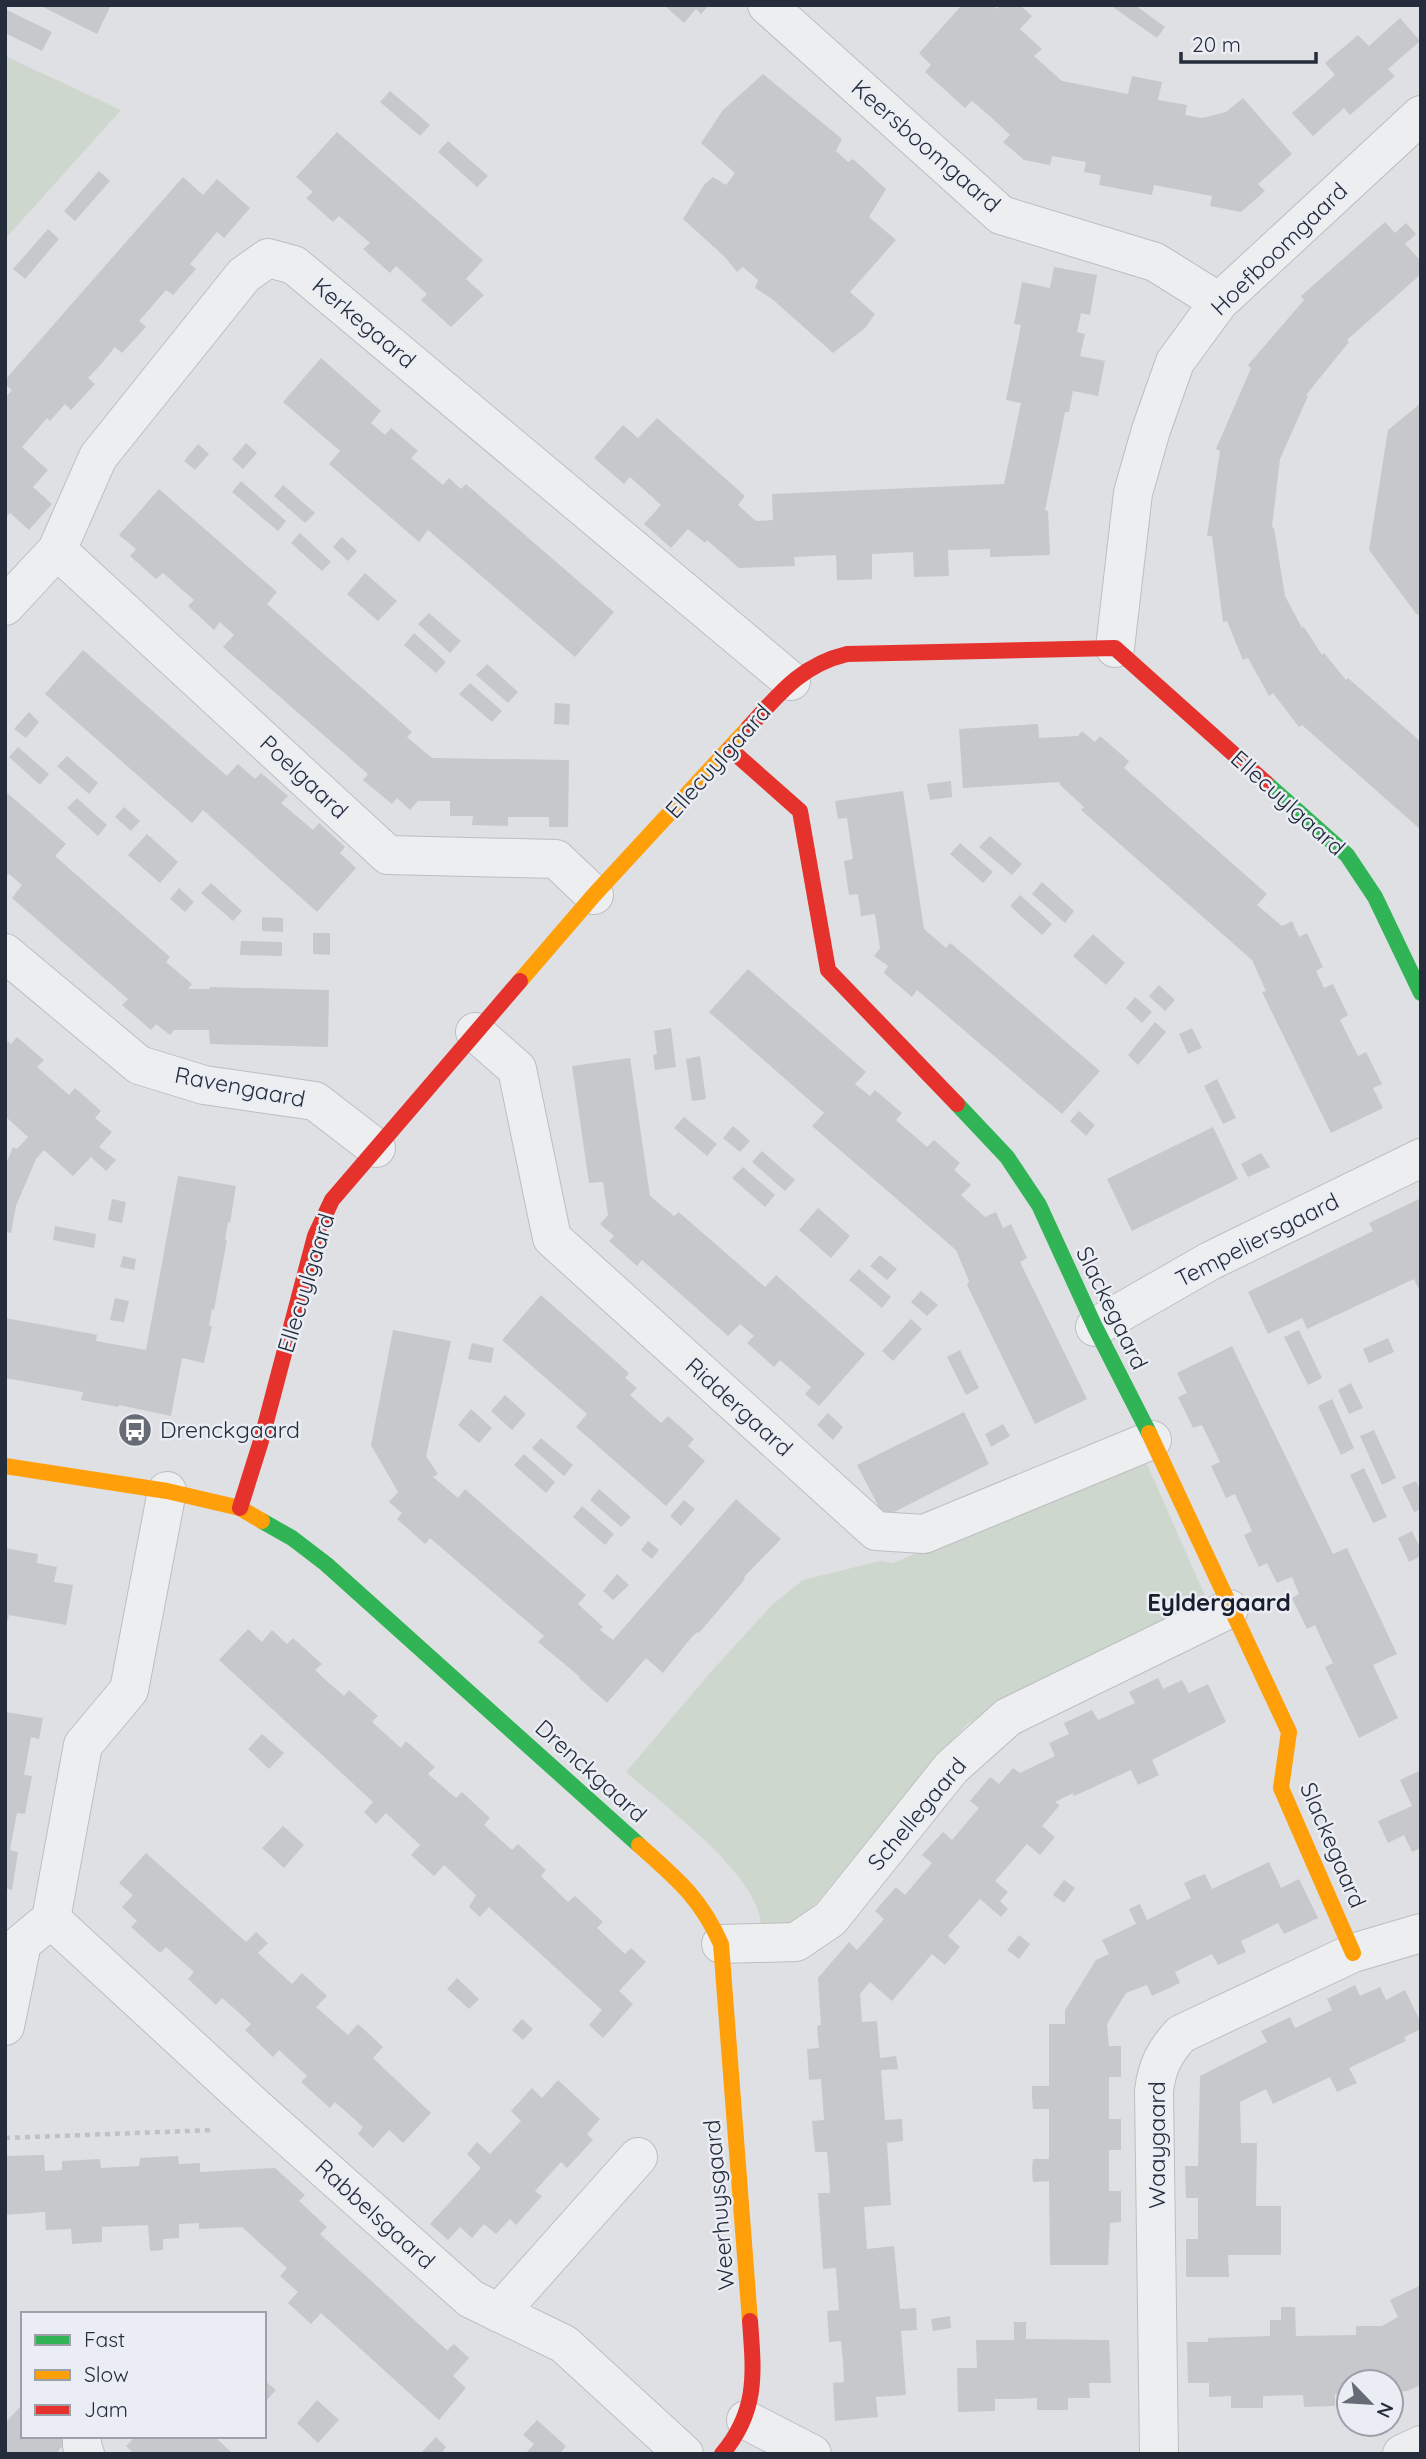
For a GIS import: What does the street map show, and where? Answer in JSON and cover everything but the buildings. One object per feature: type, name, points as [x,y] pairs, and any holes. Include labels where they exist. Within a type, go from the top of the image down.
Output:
[{"type":"street","name":"Keersboomgaard","points":[[767,5],[1002,215],[1155,262],[1220,302]]},
{"type":"street","name":"Hoefboomgaard","points":[[1115,648],[1133,493],[1150,430],[1175,362],[1220,302],[1421,115]]},
{"type":"street","name":"Kerkegaard","points":[[5,606],[57,550],[98,457],[244,275],[268,258],[294,265],[791,681]]},
{"type":"street","name":"Poelgaard","points":[[57,550],[388,855],[556,859],[594,895]]},
{"type":"street","name":"Ellecuylgaard","points":[[240,1508],[319,1227],[332,1200],[594,895],[791,681],[824,660],[847,654],[1115,648],[1348,855],[1375,897],[1421,993]]},
{"type":"street","name":"Slackegaard","points":[[730,749],[800,811],[828,970],[1007,1157],[1039,1205],[1289,1732],[1281,1788],[1353,1953]]},
{"type":"street","name":"Ravengaard","points":[[5,953],[139,1065],[204,1085],[315,1101],[376,1148]]},
{"type":"street","name":"Riddergaard","points":[[475,1032],[517,1069],[552,1238],[876,1531],[924,1534],[1152,1440]]},
{"type":"street","name":"Tempeliersgaard","points":[[1095,1327],[1210,1261],[1421,1158]]},
{"type":"street","name":"Drenckgaard","points":[[5,1466],[167,1491],[240,1508],[292,1538],[326,1564],[688,1889],[712,1924],[721,1944]]},
{"type":"street","points":[[5,2026],[22,1943],[51,1919],[83,1745],[129,1690],[167,1491]]},
{"type":"street","name":"Schellegaard","points":[[721,1944],[796,1942],[830,1919],[951,1768],[1009,1717],[1230,1609]]},
{"type":"street","name":"Rabbelsgaard","points":[[51,1919],[256,2108],[471,2299],[564,2344],[684,2454]]},
{"type":"street","name":"Waaygaard","points":[[1159,2454],[1154,2091],[1162,2057],[1181,2035],[1353,1953],[1421,1933]]},
{"type":"street","name":"Weerhuysgaard","points":[[721,1944],[754,2369],[753,2396],[746,2420],[737,2438],[722,2454]]},
{"type":"street","points":[[499,2314],[638,2157]]},
{"type":"street","points":[[746,2420],[812,2454]]},
{"type":"street","points":[[1402,2454],[1421,2445]]},
{"type":"path","points":[[5,2137],[235,2129],[256,2108]]},
{"type":"shaded area","points":[[5,56],[121,110],[5,239],[5,89],[8,84],[5,82]]},
{"type":"shaded area","points":[[1147,1464],[1206,1598],[967,1724],[802,1920],[782,1927],[761,1925],[756,1906],[745,1885],[727,1863],[707,1842],[626,1772],[773,1604],[803,1580],[880,1561],[893,1563],[1030,1507]]},
{"type":"traffic: fast","points":[[1266,783],[1347,855],[1375,897],[1421,993]]},
{"type":"traffic: fast","points":[[957,1104],[1007,1157],[1039,1205],[1095,1327],[1149,1433]]},
{"type":"traffic: fast","points":[[262,1521],[292,1538],[326,1564],[639,1845]]},
{"type":"traffic: slow","points":[[520,981],[594,895],[749,727]]},
{"type":"traffic: slow","points":[[1149,1433],[1289,1732],[1281,1788],[1353,1953]]},
{"type":"traffic: slow","points":[[5,1466],[167,1491],[240,1508],[262,1521]]},
{"type":"traffic: slow","points":[[639,1845],[676,1878],[696,1901],[721,1944],[750,2321]]},
{"type":"traffic: jam","points":[[749,727],[781,692],[804,673],[816,665],[847,654],[1115,648],[1266,783]]},
{"type":"traffic: jam","points":[[730,749],[800,811],[828,970],[957,1104]]},
{"type":"traffic: jam","points":[[240,1508],[261,1441],[315,1236],[332,1200],[520,981]]},
{"type":"traffic: jam","points":[[722,2454],[734,2438],[748,2407],[752,2375],[750,2321]]},
{"type":"place","name":"Drenckgaard","points":[[135,1430]]},
{"type":"district","name":"Eyldergaard","points":[[1219,1603]]}]
